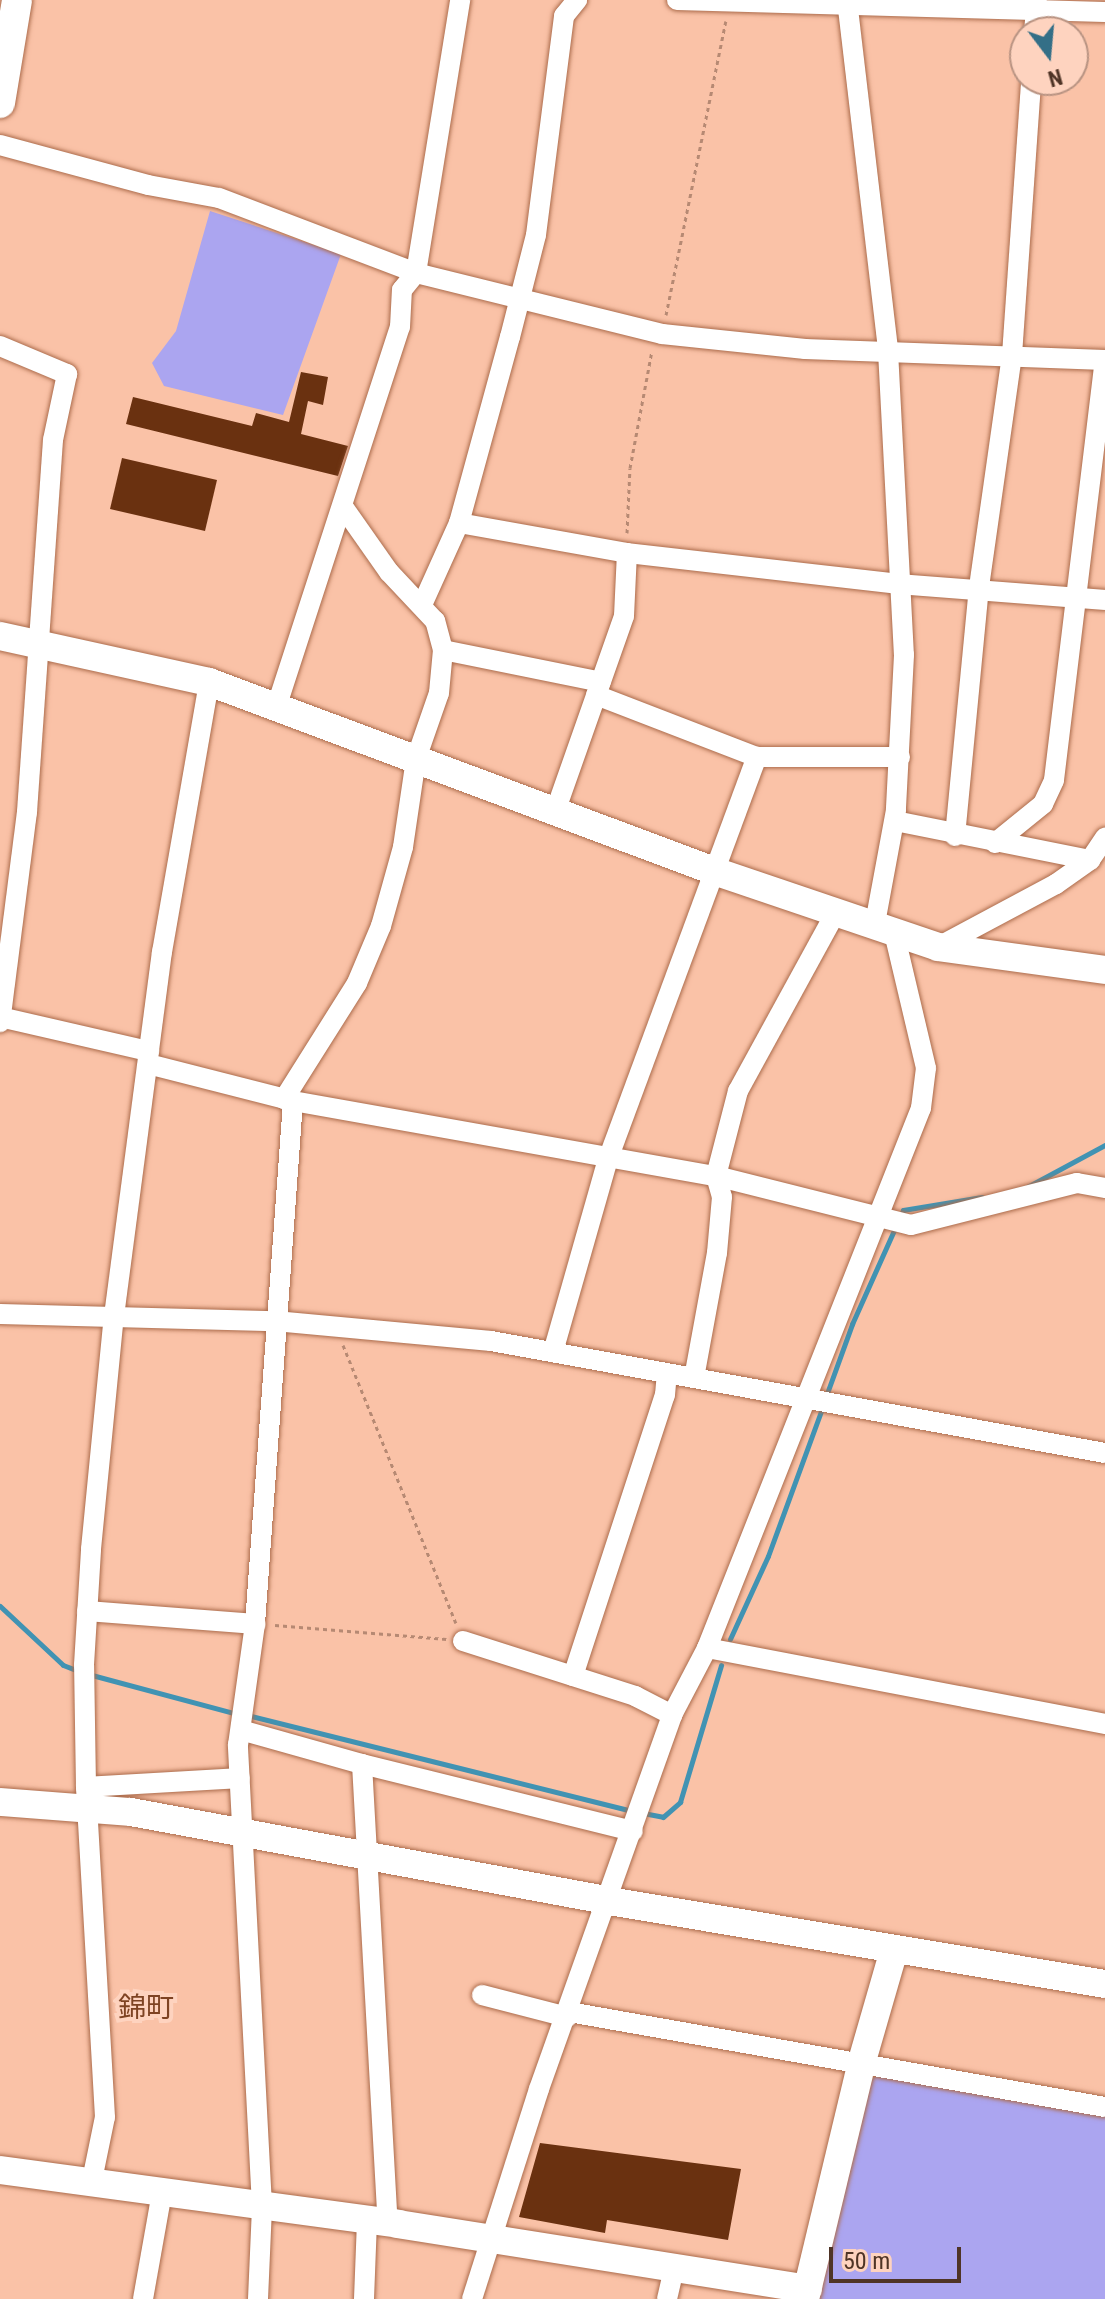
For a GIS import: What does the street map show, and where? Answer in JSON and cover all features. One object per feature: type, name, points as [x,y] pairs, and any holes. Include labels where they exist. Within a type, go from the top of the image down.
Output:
[{"type":"main road","points":[[0,103],[17,0]]},
{"type":"street","points":[[277,705],[344,508],[400,327],[402,290],[416,273],[460,0]]},
{"type":"street","points":[[422,605],[459,523],[536,235],[564,16],[577,0]]},
{"type":"street","points":[[677,0],[1036,5],[1105,12]]},
{"type":"street","points":[[472,2299],[672,1715],[707,1648],[810,1399],[884,1217],[921,1108],[926,1068],[884,928],[900,757],[904,655],[888,351],[848,3]]},
{"type":"street","points":[[955,836],[979,587],[1012,355],[1030,96]]},
{"type":"street","points":[[0,145],[148,185],[219,198],[416,273],[659,334],[805,349],[1105,360],[1054,780],[1043,804],[995,843]]},
{"type":"street","points":[[0,346],[67,374],[53,440],[27,812],[0,1018],[288,1100],[716,1176],[911,1225],[946,1221],[1077,1183],[1105,1188]]},
{"type":"street","points":[[258,2299],[262,2206],[240,1778],[243,1721],[255,1624],[288,1100],[357,983],[381,926],[403,847],[416,759],[439,693],[443,650],[435,621],[389,572],[344,508]]},
{"type":"street","points":[[459,523],[627,553],[898,584],[979,587],[1105,600]]},
{"type":"street","points":[[555,812],[624,616],[627,553]]},
{"type":"street","points":[[0,636],[209,682],[717,872],[938,947],[1105,970]]},
{"type":"street","points":[[443,650],[599,688],[757,757],[900,757]]},
{"type":"street","points":[[91,2185],[105,2117],[86,1798],[84,1665],[87,1611],[114,1316],[148,1058],[209,682]]},
{"type":"street","points":[[553,1352],[608,1159],[717,872],[757,757]]},
{"type":"street","points":[[895,821],[955,836],[1090,860]]},
{"type":"street","points":[[938,947],[1056,884],[1090,860],[1105,838]]},
{"type":"street","points":[[694,1378],[717,1253],[722,1197],[716,1176],[738,1091],[836,912]]},
{"type":"street","points":[[0,1314],[275,1321],[553,1352],[1105,1453]]},
{"type":"street","points":[[573,1676],[665,1395],[667,1374]]},
{"type":"street","points":[[87,1611],[255,1624]]},
{"type":"street","points":[[463,1641],[573,1676],[672,1715]]},
{"type":"street","points":[[707,1648],[1105,1724]]},
{"type":"street","points":[[243,1721],[362,1764],[634,1827]]},
{"type":"street","points":[[362,1764],[368,1856],[377,2222],[364,2299]]},
{"type":"street","points":[[0,1802],[86,1798],[240,1778]]},
{"type":"street","points":[[86,1798],[245,1833],[609,1901],[1105,1984]]},
{"type":"street","points":[[0,2170],[492,2239],[674,2268],[806,2294],[862,2061],[894,1950]]},
{"type":"street","points":[[482,1995],[568,2014],[862,2061],[1105,2107]]},
{"type":"street","points":[[143,2299],[162,2192]]},
{"type":"street","points":[[667,2299],[674,2268]]},
{"type":"path","points":[[627,553],[630,468],[730,2]]},
{"type":"path","points":[[255,1624],[463,1641],[335,1327]]},
{"type":"shaded area","points":[[210,211],[341,254],[283,415],[164,386],[152,363],[176,331]]},
{"type":"shaded area","points":[[879,2075],[1105,2115],[1105,2299],[806,2299],[862,2083]]},
{"type":"building","points":[[301,372],[328,377],[323,405],[308,401],[301,434],[348,446],[338,476],[126,424],[133,397],[252,426],[256,413],[289,422]]},
{"type":"building","points":[[122,458],[217,480],[205,531],[110,509]]},
{"type":"building","points":[[540,2143],[741,2169],[728,2240],[607,2220],[605,2233],[519,2217]]},
{"type":"waterway","points":[[1027,1187],[1105,1145]]},
{"type":"waterway","points":[[901,1215],[903,1210],[982,1197]]},
{"type":"waterway","points":[[826,1396],[852,1324],[895,1228]]},
{"type":"waterway","points":[[730,1639],[768,1556],[823,1406]]},
{"type":"waterway","points":[[0,1606],[63,1665],[79,1671]]},
{"type":"waterway","points":[[643,1813],[663,1817],[680,1802],[721,1665]]},
{"type":"waterway","points":[[88,1674],[237,1714]]},
{"type":"waterway","points":[[247,1715],[633,1811]]},
{"type":"district","name":"錦町","points":[[146,2008]]}]
